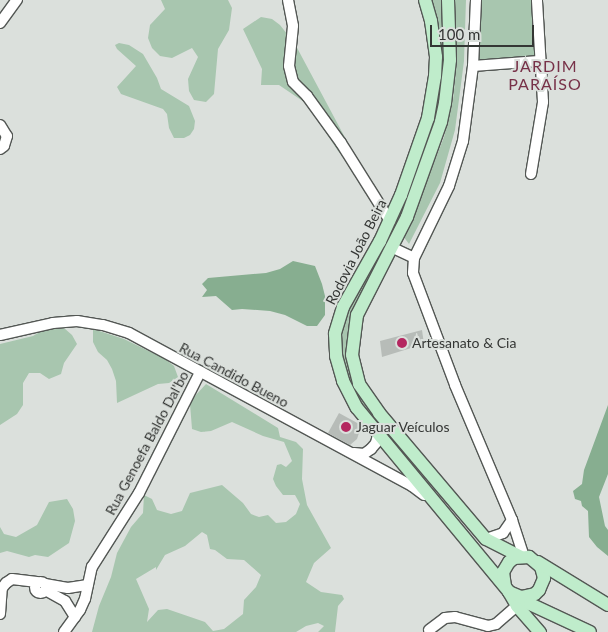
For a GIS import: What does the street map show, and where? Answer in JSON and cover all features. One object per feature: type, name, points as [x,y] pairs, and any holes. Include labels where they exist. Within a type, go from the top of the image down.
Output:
[{"type":"main road","name":"Rodovia João Beira","points":[[425,0],[431,21],[436,56],[433,96],[410,172],[390,221],[343,307],[335,334],[336,356],[343,381],[357,408],[441,507],[507,589],[523,602],[590,632]]},
{"type":"main road","name":"Rodovia João Beira","points":[[448,0],[450,60],[445,104],[417,194],[393,248],[357,315],[352,343],[355,371],[360,384],[379,413],[486,538],[537,562],[608,605]]},
{"type":"main road","points":[[507,589],[503,574],[505,567],[514,558],[522,556]]},
{"type":"main road","points":[[537,562],[543,572],[542,584],[535,594],[523,602],[528,618],[540,632]]},
{"type":"street","points":[[0,23],[17,0]]},
{"type":"street","points":[[288,0],[293,26],[289,66],[293,82],[307,96],[341,143],[390,221]]},
{"type":"street","points":[[476,0],[473,66],[463,141],[456,167],[414,258],[413,273],[455,385],[512,520],[522,556]]},
{"type":"street","points":[[530,174],[543,102],[537,0]]},
{"type":"street","points":[[473,66],[540,61]]},
{"type":"street","points":[[0,124],[7,136],[4,146],[0,149]]},
{"type":"street","points":[[393,248],[414,258]]},
{"type":"street","name":"Rua Candido Bueno","points":[[0,335],[77,321],[102,324],[128,333],[353,453],[412,486],[441,507]]},
{"type":"street","name":"Rua Genoefa Baldo Dal'bo","points":[[64,632],[75,618],[85,599],[92,567],[139,493],[200,372]]},
{"type":"street","points":[[353,453],[364,454],[371,449],[376,443],[378,434]]},
{"type":"street","points":[[486,538],[503,533],[512,520]]},
{"type":"street","points":[[0,614],[2,588],[6,582],[12,579],[68,588],[88,585]]},
{"type":"street","points":[[42,585],[65,601],[75,618]]},
{"type":"street","points":[[430,630],[445,618],[455,616],[488,626],[496,624],[523,602]]},
{"type":"shaded area","points":[[161,0],[228,0],[232,8],[229,30],[218,49],[214,94],[206,102],[194,100],[189,91],[188,79],[198,57],[192,48],[172,58],[160,56],[152,48],[148,38],[150,25],[165,9]]},
{"type":"shaded area","points":[[430,0],[442,0],[445,36],[442,94],[422,169],[348,339],[377,416],[372,421],[365,413],[343,370],[340,329],[432,118]]},
{"type":"shaded area","points":[[455,0],[466,0],[464,61],[455,130],[440,183],[409,244],[403,236],[444,137],[453,100],[457,60]]},
{"type":"shaded area","points":[[480,0],[533,0],[536,59],[479,62]]},
{"type":"shaded area","points":[[261,17],[272,19],[280,25],[295,44],[357,160],[346,159],[338,151],[307,104],[279,85],[261,85],[262,69],[243,29]]},
{"type":"shaded area","points":[[119,43],[129,45],[143,54],[161,89],[189,106],[195,121],[194,129],[190,135],[184,138],[174,138],[169,128],[167,114],[163,109],[121,94],[117,87],[136,66],[117,49],[115,45]]},
{"type":"shaded area","points":[[293,261],[315,266],[322,284],[325,296],[325,315],[317,326],[307,326],[285,315],[270,311],[232,310],[216,296],[202,297],[207,290],[202,284],[208,278],[266,273],[280,269]]},
{"type":"shaded area","points":[[64,328],[72,335],[77,344],[64,363],[61,374],[49,379],[40,373],[29,373],[23,383],[23,405],[17,414],[0,425],[0,344],[33,336],[43,330]]},
{"type":"shaded area","points":[[93,329],[124,339],[165,359],[174,366],[178,377],[169,383],[158,384],[117,403],[116,381],[107,360],[98,352],[93,342]]},
{"type":"shaded area","points":[[206,384],[278,428],[280,437],[296,442],[303,449],[302,479],[307,505],[331,548],[314,563],[306,582],[321,592],[342,595],[344,599],[338,606],[335,632],[318,632],[324,626],[318,623],[306,626],[296,632],[92,632],[99,606],[111,577],[117,553],[131,527],[143,513],[144,495],[152,499],[157,510],[171,514],[182,511],[190,493],[222,485],[243,503],[251,514],[259,517],[268,515],[276,523],[286,522],[296,514],[300,504],[295,495],[283,495],[273,479],[277,465],[281,464],[286,467],[292,461],[284,442],[263,436],[232,422],[211,431],[201,432],[192,429],[190,404]],"holes":[[[202,532],[207,535],[210,549],[215,550],[227,559],[244,560],[261,575],[256,587],[244,600],[243,614],[224,629],[213,631],[205,622],[167,609],[158,610],[147,622],[149,609],[136,579],[156,567],[156,570],[165,555],[185,546]]]},
{"type":"shaded area","points":[[608,405],[608,474],[599,497],[605,526],[608,530],[608,556],[589,537],[588,511],[582,506],[581,501],[575,499],[573,491],[582,484],[584,470]]},
{"type":"shaded area","points":[[67,499],[73,509],[75,521],[69,543],[48,557],[35,555],[29,557],[7,551],[0,553],[0,527],[4,534],[16,537],[37,525],[49,502]]},
{"type":"building","name":"Artesanato & Cia","points":[[422,330],[424,344],[382,357],[380,341]]},
{"type":"building","name":"Jaguar Veículos","points":[[339,413],[359,424],[360,430],[357,439],[350,445],[328,433]]},
{"type":"place","name":"Artesanato & Cia","points":[[402,343]]},
{"type":"place","name":"Jaguar Veículos","points":[[346,427]]},
{"type":"district","name":"JARDIM PARAÍSO","points":[[545,75]]}]
